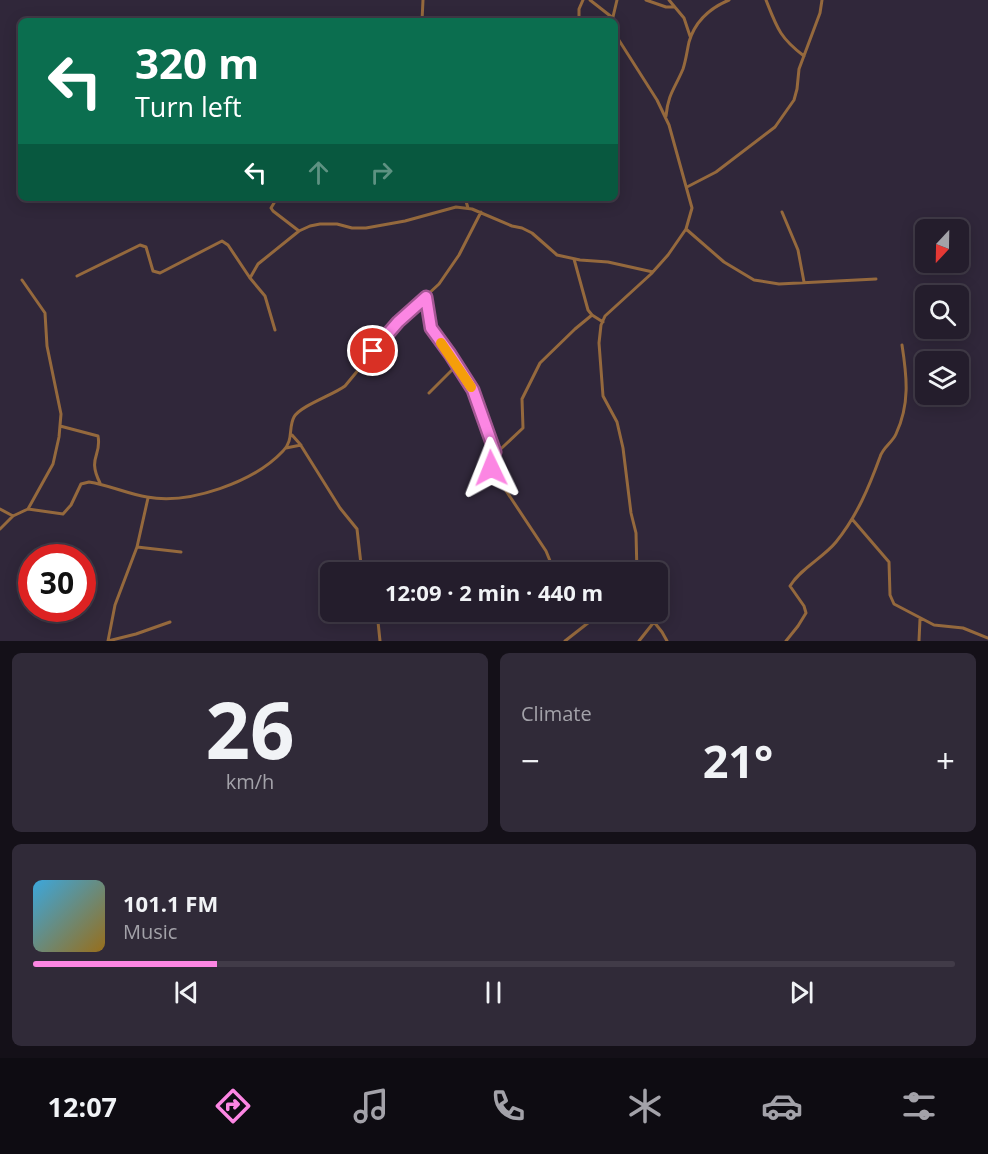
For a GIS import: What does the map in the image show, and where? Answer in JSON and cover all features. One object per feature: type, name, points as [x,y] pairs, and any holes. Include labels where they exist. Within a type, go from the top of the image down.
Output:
[{"type":"street","points":[[422,18],[423,0]]},
{"type":"street","points":[[579,18],[579,9],[583,0]]},
{"type":"street","points":[[590,0],[612,18]]},
{"type":"street","points":[[613,18],[617,0]]},
{"type":"street","points":[[646,0],[666,7],[675,7]]},
{"type":"street","points":[[669,0],[684,18],[690,38]]},
{"type":"street","points":[[666,118],[670,94],[683,70],[690,38],[700,19],[721,3],[729,0]]},
{"type":"street","points":[[766,0],[780,34],[788,44],[804,56]]},
{"type":"street","points":[[687,187],[716,172],[776,127],[794,100],[800,69],[822,0]]},
{"type":"street","points":[[618,39],[666,118],[692,208],[686,229],[668,255],[605,316],[599,343],[603,396],[617,422],[624,448],[631,513],[636,533],[637,562]]},
{"type":"street","points":[[275,201],[271,208],[273,211],[299,231]]},
{"type":"street","points":[[466,201],[468,208]]},
{"type":"street","points":[[250,278],[258,264],[299,231],[320,224],[337,224],[352,228],[378,226],[456,207],[481,212],[532,233],[557,255],[608,262],[653,272]]},
{"type":"street","points":[[0,529],[13,516],[28,509],[63,514],[71,505],[81,484],[89,482],[100,483],[148,498],[166,499],[185,497],[235,484],[258,472],[286,448],[292,435],[294,417],[300,410],[334,394],[345,386],[398,322],[439,284],[459,255],[481,212]]},
{"type":"street","points":[[782,212],[798,250],[804,282]]},
{"type":"street","points":[[686,229],[724,262],[754,280],[779,284],[876,279]]},
{"type":"street","points":[[77,276],[140,245],[146,247],[153,271],[160,273],[222,241],[228,245],[250,278],[266,296],[275,330]]},
{"type":"street","points":[[574,259],[586,303],[592,315],[603,322]]},
{"type":"street","points":[[22,280],[41,306],[47,319],[47,346],[59,405],[60,426],[53,464],[28,509]]},
{"type":"street","points":[[426,297],[431,328],[457,365],[476,398],[495,452]]},
{"type":"street","points":[[550,562],[546,551],[491,468],[490,459],[523,428],[522,399],[540,363],[592,315]]},
{"type":"street","points":[[786,641],[806,613],[804,606],[790,586],[826,554],[852,519],[867,491],[883,450],[893,439],[900,424],[908,387],[902,345]]},
{"type":"street","points":[[429,393],[457,365]]},
{"type":"street","points":[[60,426],[98,436],[94,471],[100,483]]},
{"type":"street","points":[[292,435],[301,445],[340,508],[357,529],[361,562]]},
{"type":"street","points":[[286,448],[301,445]]},
{"type":"street","points":[[148,498],[137,547],[115,605],[108,641],[170,622]]},
{"type":"street","points":[[0,508],[13,516]]},
{"type":"street","points":[[852,519],[889,562],[890,595],[894,603],[920,619],[942,627],[963,628],[988,638]]},
{"type":"street","points":[[137,547],[181,552]]},
{"type":"street","points":[[918,641],[920,619]]},
{"type":"street","points":[[378,622],[381,641]]},
{"type":"street","points":[[565,641],[589,622]]},
{"type":"street","points":[[639,641],[654,622],[667,641]]},
{"type":"slow traffic","points":[[441,343],[471,387]]},
{"type":"route","points":[[373,351],[398,322],[426,297],[431,328],[473,390],[480,407],[495,452],[490,459],[491,468]]}]
